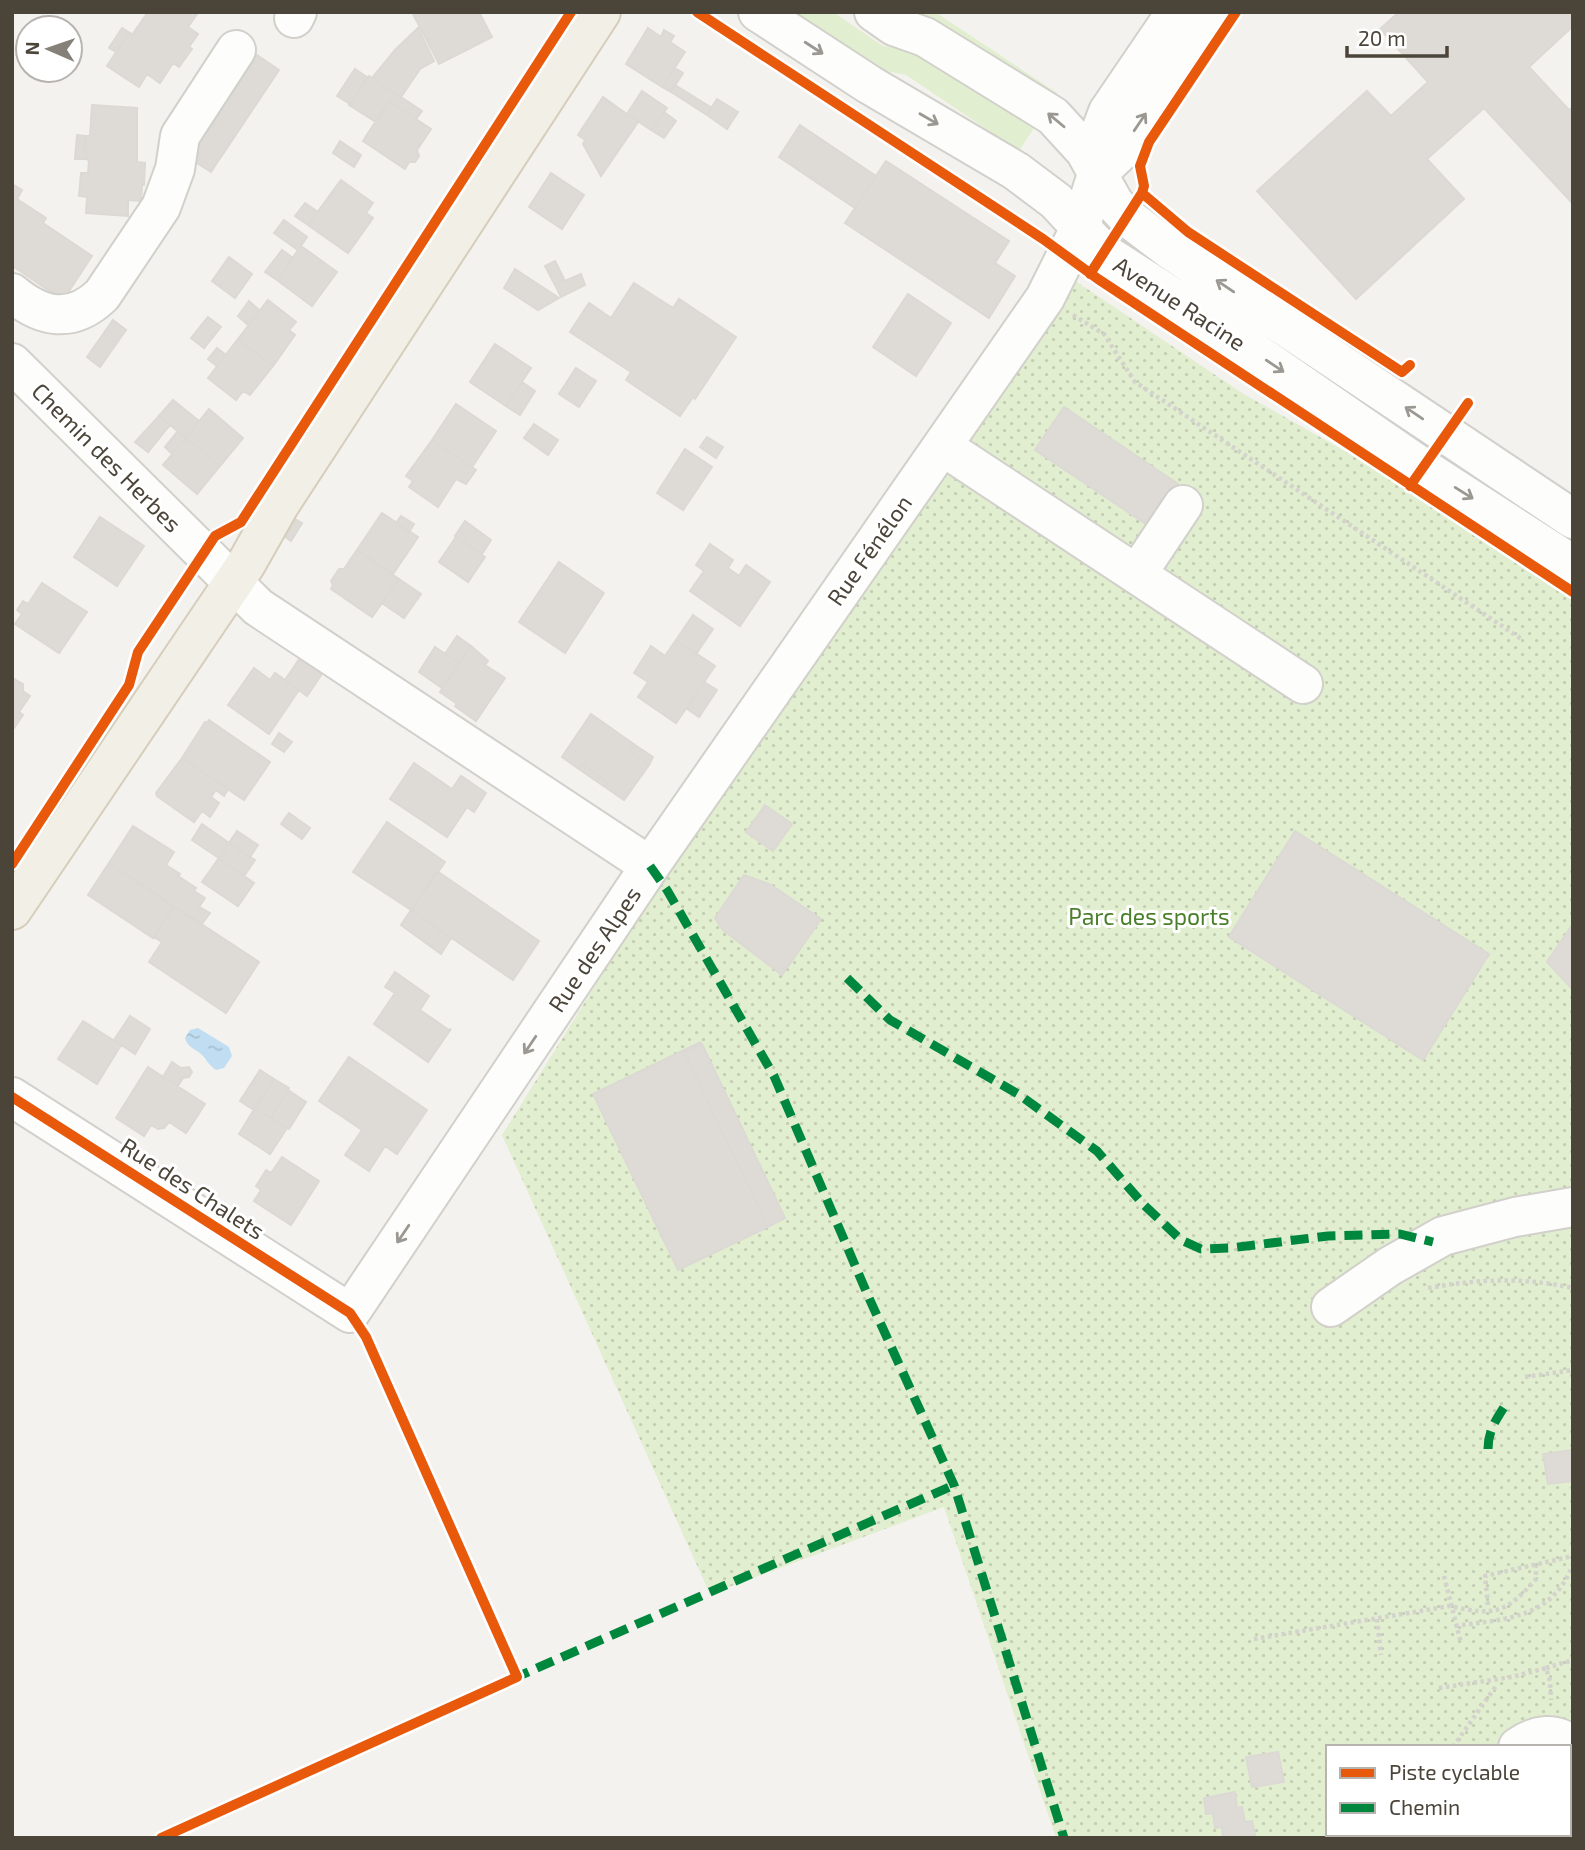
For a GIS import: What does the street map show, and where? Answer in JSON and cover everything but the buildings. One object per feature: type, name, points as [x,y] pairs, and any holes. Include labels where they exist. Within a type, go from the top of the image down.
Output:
[{"type":"main road","points":[[12,910],[246,564],[280,504],[601,12]]},
{"type":"street","name":"Avenue Racine","points":[[758,12],[870,85],[1016,171],[1056,201],[1104,253],[1208,320],[1423,468],[1573,565]]},
{"type":"street","name":"Avenue Racine","points":[[874,12],[894,26],[925,37],[1053,116],[1085,150],[1114,203],[1127,217],[1169,249],[1573,519]]},
{"type":"street","points":[[1097,174],[1097,141],[1108,112],[1176,12]]},
{"type":"street","points":[[1097,174],[1119,152],[1214,12]]},
{"type":"street","points":[[12,293],[28,306],[46,314],[75,313],[89,307],[102,295],[161,206],[175,169],[180,135],[236,50]]},
{"type":"street","name":"Rue Fénélon","points":[[650,866],[1045,298],[1080,228],[1097,174]]},
{"type":"street","name":"Chemin des Herbes","points":[[12,363],[233,580]]},
{"type":"street","points":[[942,446],[1303,684]]},
{"type":"street","points":[[1137,574],[1183,505]]},
{"type":"street","name":"Rue des Alpes","points":[[233,580],[258,607],[650,866],[350,1313]]},
{"type":"street","name":"Rue des Chalets","points":[[12,1097],[350,1313]]},
{"type":"street","points":[[1331,1307],[1390,1266],[1443,1236],[1515,1217],[1573,1207]]},
{"type":"path","points":[[1045,298],[1104,334],[1135,382],[1522,640]]},
{"type":"path","points":[[1423,1289],[1503,1279],[1573,1288]]},
{"type":"path","points":[[1524,1377],[1573,1370]]},
{"type":"path","points":[[1488,1605],[1485,1576],[1573,1556]]},
{"type":"path","points":[[1455,1626],[1531,1612],[1556,1594],[1573,1564]]},
{"type":"path","points":[[1254,1639],[1450,1606],[1481,1613],[1499,1610],[1517,1601],[1536,1579],[1536,1565]]},
{"type":"path","points":[[1444,1576],[1461,1643]]},
{"type":"path","points":[[1377,1619],[1381,1655]]},
{"type":"path","points":[[1439,1688],[1512,1677],[1573,1660]]},
{"type":"path","points":[[1546,1668],[1551,1691],[1547,1743]]},
{"type":"path","points":[[1454,1745],[1496,1686]]},
{"type":"green space","points":[[787,12],[833,12],[883,46],[916,49],[1034,128],[1019,151],[906,75],[870,68]]},
{"type":"green space","points":[[919,12],[935,12],[1057,93],[1053,100]]},
{"type":"green space","name":"Parc des sports","points":[[1071,278],[1242,393],[1573,580],[1573,1838],[1056,1838],[944,1507],[710,1594],[502,1135],[663,877]]},
{"type":"water","points":[[198,1028],[229,1047],[232,1056],[224,1068],[216,1070],[188,1044],[185,1038],[190,1030]]},
{"type":"marked path","points":[[650,866],[667,890],[774,1076],[869,1298],[954,1485],[1064,1838]]},
{"type":"marked path","points":[[847,978],[890,1020],[1018,1094],[1097,1151],[1143,1204],[1181,1240],[1201,1249],[1328,1236],[1400,1234],[1433,1242]]},
{"type":"marked path","points":[[1488,1449],[1492,1429],[1508,1401]]},
{"type":"marked path","points":[[512,1679],[954,1485]]},
{"type":"cycle path","points":[[12,864],[129,685],[138,652],[215,536],[241,522],[571,12]]},
{"type":"cycle path","points":[[697,12],[1573,592]]},
{"type":"cycle path","points":[[1090,274],[1142,193],[1144,186],[1140,166],[1149,142],[1236,12]]},
{"type":"cycle path","points":[[1142,193],[1188,232],[1402,372],[1410,365]]},
{"type":"cycle path","points":[[1410,486],[1468,403]]},
{"type":"cycle path","points":[[12,1097],[350,1313],[366,1337],[517,1677],[161,1838]]}]
